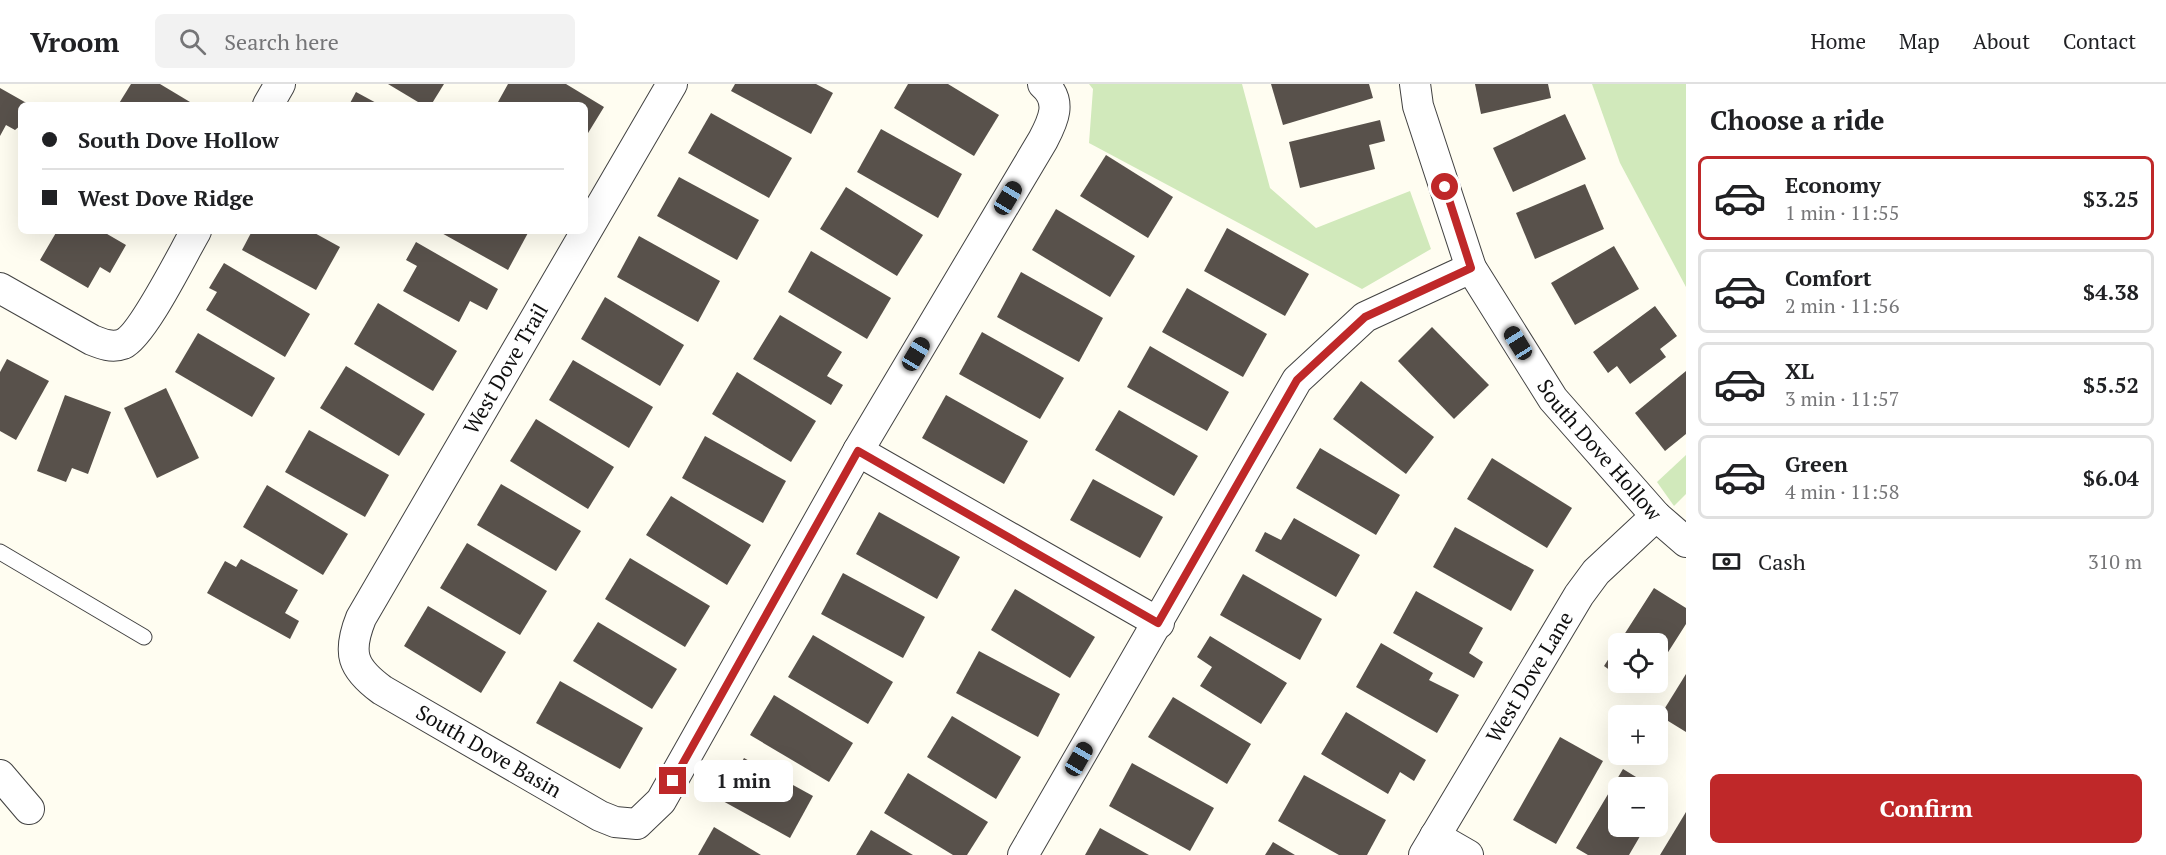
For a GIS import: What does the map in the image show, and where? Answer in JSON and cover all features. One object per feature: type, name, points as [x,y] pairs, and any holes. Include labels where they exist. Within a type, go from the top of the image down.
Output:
[{"type":"street","points":[[270,102],[280,84]]},
{"type":"street","name":"West Dove Trail","points":[[588,228],[672,84]]},
{"type":"street","name":"South Dove Hollow","points":[[1415,84],[1418,106],[1471,268],[1553,399],[1656,516],[1686,542]]},
{"type":"street","points":[[1049,93],[1054,119],[1043,140],[858,451],[1158,623]]},
{"type":"street","points":[[0,288],[92,340],[108,346],[124,344],[142,326],[194,234]]},
{"type":"street","name":"West Dove Trail","points":[[353,658],[353,638],[361,618],[585,234]]},
{"type":"street","points":[[1023,855],[1297,380],[1365,317],[1471,268]]},
{"type":"street","name":"South Dove Basin","points":[[353,658],[363,674],[382,690],[600,816],[615,822],[637,824],[661,801],[858,451]]},
{"type":"street","name":"West Dove Lane","points":[[1429,846],[1579,595],[1596,572],[1656,516]]},
{"type":"street","points":[[0,775],[29,809]]},
{"type":"street","points":[[1429,846],[1468,855]]},
{"type":"lane","points":[[0,552],[144,637]]},
{"type":"green space","points":[[1089,84],[1242,84],[1270,188],[1316,228],[1410,191],[1431,249],[1362,289],[1089,143],[1093,89]]},
{"type":"green space","points":[[1592,84],[1686,84],[1686,287],[1620,163]]},
{"type":"green space","points":[[1686,455],[1686,494],[1674,506],[1657,482]]},
{"type":"building","points":[[131,84],[160,84],[190,102],[120,102]]},
{"type":"building","points":[[388,84],[444,84],[433,102],[418,102]]},
{"type":"building","points":[[508,84],[566,84],[604,107],[588,133],[588,102],[498,102]]},
{"type":"building","points":[[735,84],[816,84],[833,93],[811,134],[731,91]]},
{"type":"building","points":[[908,84],[948,84],[999,115],[974,156],[894,108]]},
{"type":"building","points":[[1271,84],[1369,84],[1373,98],[1283,125]]},
{"type":"building","points":[[1475,84],[1548,84],[1551,98],[1481,114]]},
{"type":"building","points":[[0,88],[25,102],[18,102],[18,128],[15,130],[6,125],[0,136]]},
{"type":"building","points":[[356,92],[374,102],[351,102]]},
{"type":"building","points":[[711,113],[792,158],[769,198],[688,153]]},
{"type":"building","points":[[1565,114],[1586,159],[1513,192],[1493,148]]},
{"type":"building","points":[[1380,120],[1385,141],[1369,145],[1375,169],[1300,188],[1289,142]]},
{"type":"building","points":[[881,129],[962,174],[938,218],[857,172]]},
{"type":"building","points":[[1106,155],[1173,197],[1148,238],[1080,196]]},
{"type":"building","points":[[679,177],[759,220],[737,260],[657,216]]},
{"type":"building","points":[[1585,184],[1604,229],[1535,259],[1516,213]]},
{"type":"building","points":[[846,187],[923,235],[897,276],[820,229]]},
{"type":"building","points":[[1056,209],[1135,256],[1110,297],[1032,250]]},
{"type":"building","points":[[1227,228],[1309,274],[1285,316],[1204,271]]},
{"type":"building","points":[[55,234],[107,234],[126,245],[110,273],[100,267],[88,288],[40,260]]},
{"type":"building","points":[[250,234],[316,234],[340,247],[316,290],[242,250]]},
{"type":"building","points":[[443,234],[527,234],[508,270]]},
{"type":"building","points":[[639,236],[720,281],[698,322],[617,277]]},
{"type":"building","points":[[416,242],[498,289],[487,310],[470,301],[459,322],[403,291],[417,266],[406,260]]},
{"type":"building","points":[[1614,246],[1639,289],[1575,325],[1551,283]]},
{"type":"building","points":[[811,251],[891,298],[867,339],[788,292]]},
{"type":"building","points":[[224,263],[310,314],[285,357],[206,310],[217,292],[209,288]]},
{"type":"building","points":[[1021,272],[1103,318],[1079,362],[997,317]]},
{"type":"building","points":[[1187,288],[1267,334],[1243,377],[1162,332]]},
{"type":"building","points":[[605,297],[684,345],[660,386],[581,339]]},
{"type":"building","points":[[378,303],[457,351],[433,391],[354,344]]},
{"type":"building","points":[[1655,306],[1677,336],[1660,349],[1666,357],[1630,384],[1617,366],[1608,373],[1593,352]]},
{"type":"building","points":[[780,315],[842,352],[827,376],[843,385],[831,405],[753,359]]},
{"type":"building","points":[[1432,327],[1489,385],[1454,419],[1398,361]]},
{"type":"building","points":[[982,332],[1064,378],[1040,419],[959,374]]},
{"type":"building","points":[[198,333],[275,378],[252,417],[175,372]]},
{"type":"building","points":[[1150,346],[1229,392],[1207,431],[1127,387]]},
{"type":"building","points":[[7,359],[49,381],[16,440],[0,431],[0,372]]},
{"type":"building","points":[[573,360],[653,407],[629,448],[549,400]]},
{"type":"building","points":[[346,366],[425,414],[399,456],[320,408]]},
{"type":"building","points":[[1686,371],[1686,434],[1665,451],[1635,413]]},
{"type":"building","points":[[737,372],[816,421],[791,462],[712,414]]},
{"type":"building","points":[[1361,381],[1434,437],[1406,474],[1333,419]]},
{"type":"building","points":[[166,388],[199,458],[157,478],[124,408]]},
{"type":"building","points":[[65,395],[111,412],[88,474],[72,468],[66,482],[37,471]]},
{"type":"building","points":[[946,395],[1028,441],[1004,484],[922,438]]},
{"type":"building","points":[[1119,410],[1198,456],[1174,496],[1095,450]]},
{"type":"building","points":[[536,419],[614,467],[588,509],[510,461]]},
{"type":"building","points":[[309,430],[389,475],[365,517],[285,472]]},
{"type":"building","points":[[705,436],[786,481],[763,523],[682,478]]},
{"type":"building","points":[[1320,448],[1400,495],[1376,535],[1296,488]]},
{"type":"building","points":[[1492,458],[1572,508],[1547,548],[1467,499]]},
{"type":"building","points":[[1093,479],[1163,517],[1140,558],[1070,520]]},
{"type":"building","points":[[501,484],[581,531],[556,571],[477,525]]},
{"type":"building","points":[[267,485],[348,534],[323,575],[243,527]]},
{"type":"building","points":[[671,496],[751,545],[727,585],[646,535]]},
{"type":"building","points":[[879,512],[960,557],[937,599],[856,554]]},
{"type":"building","points":[[1294,518],[1360,555],[1336,597],[1255,551],[1265,532],[1281,540]]},
{"type":"building","points":[[1455,527],[1534,570],[1511,611],[1433,567]]},
{"type":"building","points":[[467,543],[547,591],[520,635],[440,588]]},
{"type":"building","points":[[630,558],[710,606],[685,647],[605,599]]},
{"type":"building","points":[[241,559],[298,590],[285,613],[299,621],[290,639],[207,593],[225,561],[236,567]]},
{"type":"building","points":[[843,573],[925,617],[903,658],[821,614]]},
{"type":"building","points":[[1243,574],[1322,619],[1300,660],[1220,615]]},
{"type":"building","points":[[1654,588],[1686,608],[1686,624],[1668,652],[1668,633],[1625,633]]},
{"type":"building","points":[[1015,589],[1095,637],[1070,678],[991,630]]},
{"type":"building","points":[[1416,591],[1483,628],[1469,653],[1483,662],[1474,678],[1393,633]]},
{"type":"building","points":[[428,606],[506,652],[481,693],[404,646]]},
{"type":"building","points":[[598,622],[677,669],[652,709],[573,661]]},
{"type":"building","points":[[813,635],[893,682],[868,724],[788,677]]},
{"type":"building","points":[[1210,636],[1287,683],[1261,724],[1200,686],[1212,667],[1197,657]]},
{"type":"building","points":[[1381,643],[1433,673],[1429,680],[1459,695],[1437,733],[1356,687]]},
{"type":"building","points":[[979,651],[1060,694],[1038,737],[956,693]]},
{"type":"building","points":[[1686,674],[1686,732],[1668,721],[1667,705]]},
{"type":"building","points":[[560,681],[643,728],[620,769],[536,723]]},
{"type":"building","points":[[774,695],[853,743],[829,782],[750,735]]},
{"type":"building","points":[[1173,697],[1251,744],[1227,784],[1148,737]]},
{"type":"building","points":[[1346,712],[1426,760],[1414,781],[1400,772],[1388,794],[1321,754]]},
{"type":"building","points":[[952,716],[1021,757],[996,799],[927,757]]},
{"type":"building","points":[[1560,737],[1603,761],[1556,844],[1513,820]]},
{"type":"building","points":[[744,758],[813,796],[790,838],[721,800]]},
{"type":"building","points":[[1132,763],[1214,808],[1190,851],[1109,806]]},
{"type":"building","points":[[1623,769],[1636,777],[1618,777]]},
{"type":"building","points":[[908,773],[988,822],[967,855],[953,855],[884,813]]},
{"type":"building","points":[[1304,775],[1386,820],[1367,855],[1339,855],[1278,821]]},
{"type":"building","points":[[1608,794],[1608,837],[1640,837],[1629,855],[1588,855],[1576,848]]},
{"type":"building","points":[[1686,812],[1686,855],[1660,855]]},
{"type":"building","points":[[714,827],[761,855],[698,855]]},
{"type":"building","points":[[1100,828],[1149,855],[1085,855]]},
{"type":"building","points":[[871,830],[913,855],[856,855]]},
{"type":"building","points":[[1273,842],[1295,855],[1265,855]]},
{"type":"route","points":[[673,781],[858,451],[1158,623],[1297,380],[1365,317],[1471,268],[1445,187]]}]
